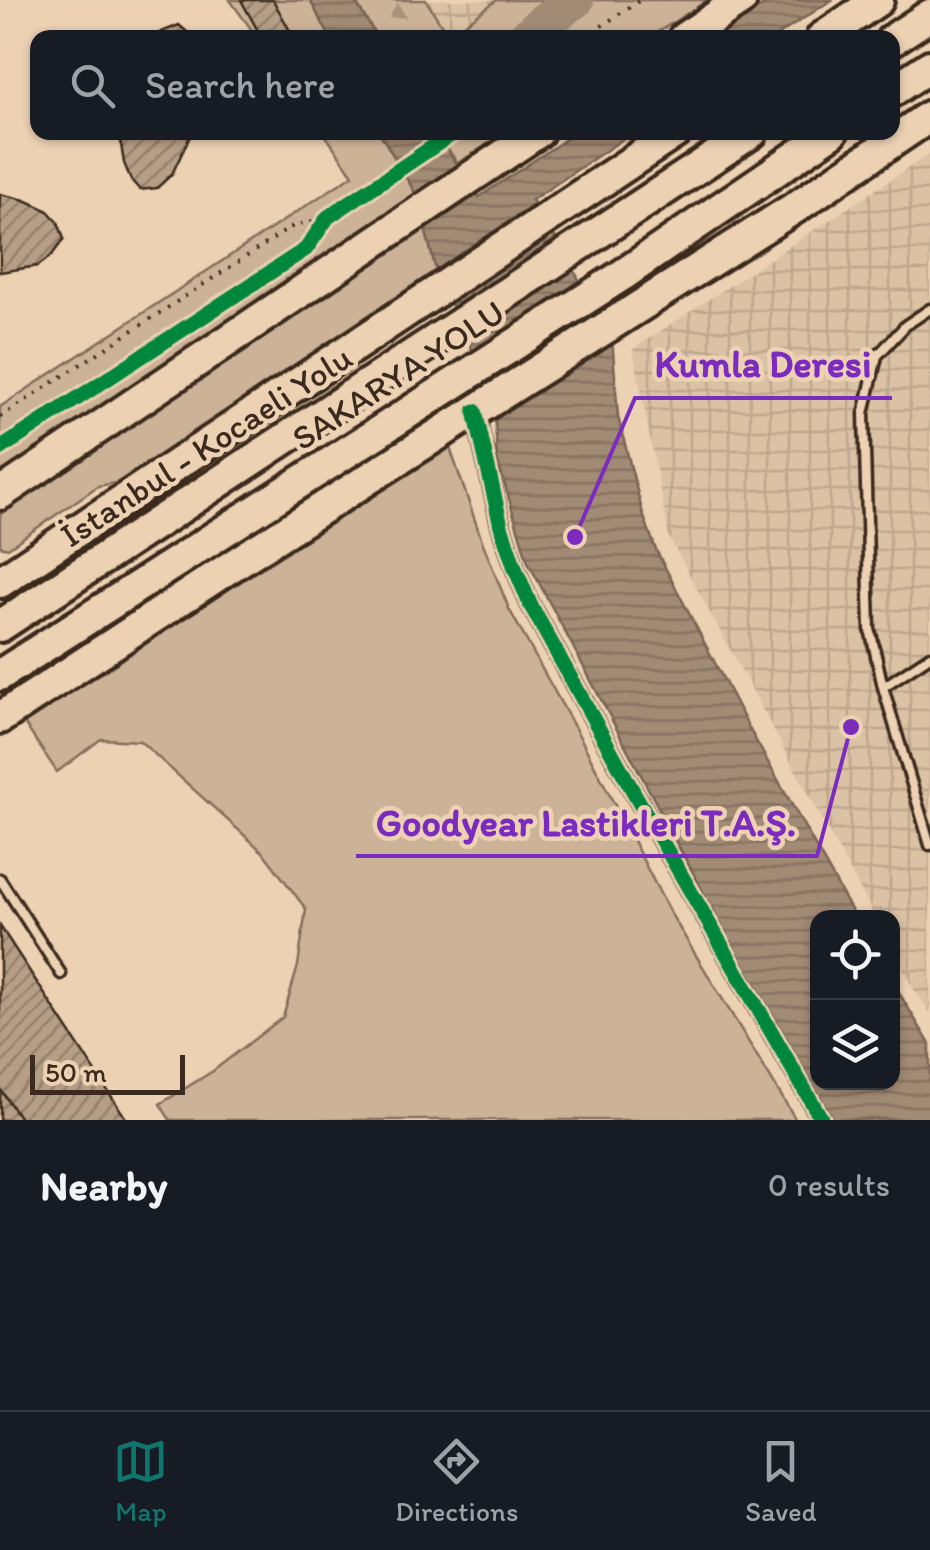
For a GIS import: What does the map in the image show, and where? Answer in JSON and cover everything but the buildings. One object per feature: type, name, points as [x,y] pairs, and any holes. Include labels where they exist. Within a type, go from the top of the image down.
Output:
[{"type":"highway","points":[[696,30],[741,0]]},
{"type":"highway","points":[[836,30],[878,0]]},
{"type":"highway","points":[[900,35],[930,15]]},
{"type":"highway","points":[[900,87],[930,66]]},
{"type":"highway","points":[[900,131],[930,115]]},
{"type":"highway","points":[[900,136],[930,115]]},
{"type":"highway","points":[[0,494],[526,140]]},
{"type":"highway","points":[[0,582],[664,140]]},
{"type":"highway","points":[[624,217],[711,140]]},
{"type":"highway","points":[[624,217],[740,140]]},
{"type":"highway","name":"SAKARYA YOLU","points":[[0,674],[621,276],[820,140]]},
{"type":"highway","points":[[621,276],[882,140]]},
{"type":"highway","points":[[0,718],[796,207],[894,140]]},
{"type":"highway","name":"İstanbul - Kocaeli Yolu","points":[[0,626],[624,217]]},
{"type":"highway","points":[[0,562],[17,557],[100,503],[128,494]]},
{"type":"street","points":[[485,405],[501,526],[530,604],[822,1120]]},
{"type":"lane","points":[[930,309],[906,325],[876,356],[864,414],[870,629],[930,845]]},
{"type":"lane","points":[[883,687],[930,656]]},
{"type":"lane","points":[[0,879],[61,974]]},
{"type":"path","points":[[596,30],[640,0]]},
{"type":"path","points":[[317,233],[328,217],[342,207]]},
{"type":"path","points":[[0,417],[293,226],[328,217]]},
{"type":"shaded area","points":[[310,0],[354,0],[373,30],[326,30]]},
{"type":"shaded area","points":[[426,0],[497,0],[456,30],[444,30]]},
{"type":"shaded area","points":[[771,0],[832,0],[786,30],[726,30]]},
{"type":"shaded area","points":[[384,140],[441,140],[479,197],[564,140],[622,140],[532,200],[588,297],[611,324],[618,417],[656,550],[750,730],[851,910],[810,910],[810,1083],[752,984],[528,562],[497,459],[494,399],[436,270],[416,194]]},
{"type":"shaded area","points":[[930,154],[930,1012],[900,963],[900,910],[871,910],[669,537],[633,349]]},
{"type":"shaded area","points":[[900,995],[930,1044],[930,1120],[832,1120],[814,1090],[900,1090]]},
{"type":"green space","points":[[230,0],[310,0],[326,30],[252,30]]},
{"type":"green space","points":[[354,0],[426,0],[445,30],[373,30]]},
{"type":"green space","points":[[497,0],[708,0],[661,30],[456,30]]},
{"type":"green space","points":[[329,140],[384,140],[416,194],[0,479],[0,407],[353,175]]},
{"type":"green space","points":[[441,140],[494,140],[458,163]]},
{"type":"green space","points":[[423,221],[436,270],[127,481],[98,486],[8,548],[0,546],[0,515],[6,509]]},
{"type":"green space","points":[[448,442],[509,609],[669,911],[796,1120],[170,1120],[160,1104],[213,1071],[283,1017],[298,966],[306,909],[263,852],[140,741],[101,739],[57,772],[22,720],[195,611]]},
{"type":"waterway","points":[[535,30],[575,0]]},
{"type":"cycle path","points":[[0,449],[306,249],[328,217],[443,140]]},
{"type":"cycle path","points":[[475,411],[501,526],[530,604],[822,1120]]},
{"type":"place","name":"Kumla Deresi","points":[[575,537]]},
{"type":"place","name":"Goodyear Lastikleri T.A.Ş.","points":[[851,727]]}]
